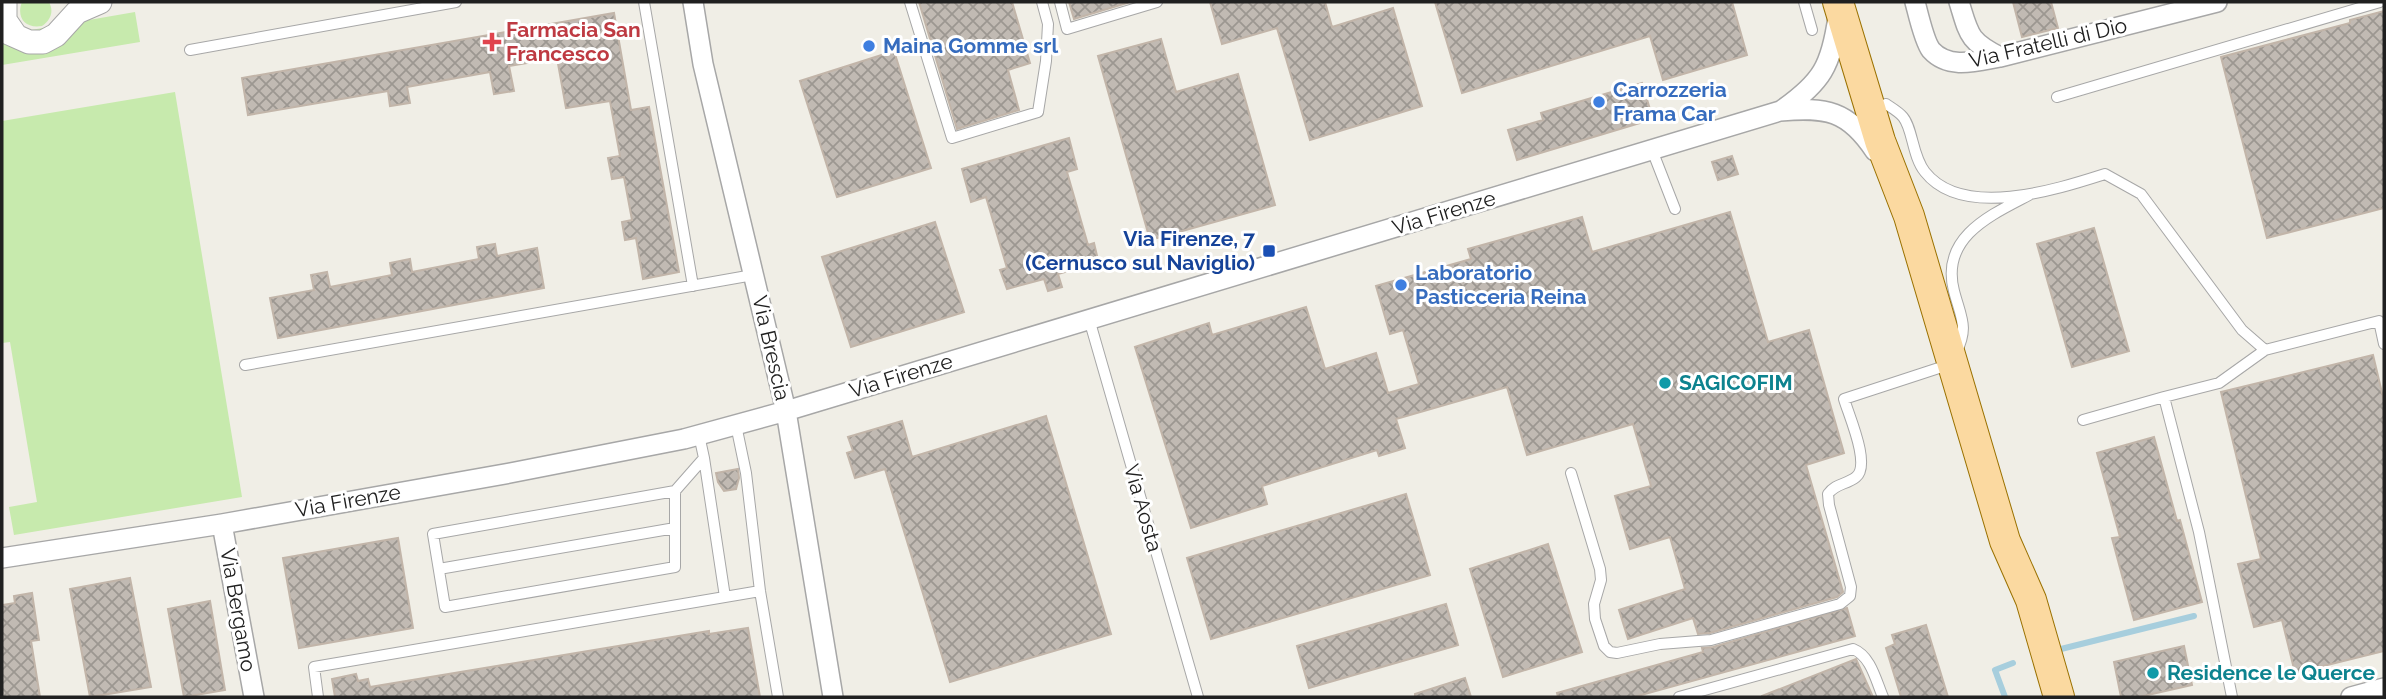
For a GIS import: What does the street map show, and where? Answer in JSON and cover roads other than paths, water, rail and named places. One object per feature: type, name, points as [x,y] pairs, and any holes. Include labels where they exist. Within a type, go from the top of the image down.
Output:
[{"type":"main road","points":[[1845,3],[1886,104],[1909,216],[1951,363],[2005,541],[2031,600],[2059,697]]},
{"type":"main road","points":[[1845,3],[1891,174],[1909,216]]},
{"type":"main road","points":[[2005,541],[2016,605],[2043,697]]},
{"type":"street","points":[[5,2],[5,20],[9,33],[29,42],[43,42],[56,35],[65,13],[100,2]]},
{"type":"street","name":"Via Brescia","points":[[693,2],[704,64],[786,411],[834,697]]},
{"type":"street","name":"Via Fratelli di Dio","points":[[1915,2],[1930,49],[1946,60],[1965,64],[2207,3]]},
{"type":"street","name":"Via Fratelli di Dio","points":[[1959,2],[1972,40],[2000,57]]},
{"type":"street","name":"Via Firenze","points":[[1780,111],[1805,93],[1820,76],[1833,45],[1845,3]]},
{"type":"street","name":"Via Firenze","points":[[2,558],[222,524],[510,473],[699,435],[1780,111],[1810,108],[1844,118],[1863,132],[1891,174]]},
{"type":"street","name":"Via Bergamo","points":[[222,524],[254,697]]},
{"type":"street","points":[[2351,697],[2384,688]]},
{"type":"lane","points":[[190,50],[456,2]]},
{"type":"lane","points":[[643,2],[693,286]]},
{"type":"lane","points":[[911,2],[952,138],[1038,112],[1046,61],[1048,24],[1042,2]]},
{"type":"lane","points":[[1059,2],[1067,29],[1157,2]]},
{"type":"lane","points":[[1804,2],[1812,30]]},
{"type":"lane","points":[[2057,97],[2380,2]]},
{"type":"lane","points":[[1886,104],[1905,118],[1916,158],[1931,178],[1951,190],[1973,196],[2029,195]]},
{"type":"lane","points":[[1652,150],[1675,209]]},
{"type":"lane","points":[[1571,473],[1601,573],[1594,604],[1595,619],[1604,646],[1610,652],[1622,653],[1660,644],[1712,640],[1840,604],[1850,596],[1851,587],[1828,494],[1835,486],[1859,475],[1862,467],[1844,398],[1951,363],[1964,331],[1953,283],[1955,256],[1968,233],[1982,220],[2029,195],[2105,174],[2141,194],[2242,330],[2265,350]]},
{"type":"lane","points":[[246,365],[754,275]]},
{"type":"lane","name":"Via Aosta","points":[[1089,319],[1198,697]]},
{"type":"lane","points":[[2083,419],[2219,383],[2265,350],[2382,319],[2384,344]]},
{"type":"lane","points":[[2164,397],[2199,532],[2232,697]]},
{"type":"lane","points":[[736,425],[746,473],[760,591],[778,697]]},
{"type":"lane","points":[[699,435],[725,597]]},
{"type":"lane","points":[[676,491],[433,534],[445,607],[675,567],[676,491],[704,458]]},
{"type":"lane","points":[[439,569],[675,528]]},
{"type":"lane","points":[[318,697],[314,667],[760,591]]},
{"type":"lane","points":[[1679,697],[1853,649],[1864,655],[1868,661],[1883,697]]},
{"type":"waterway","points":[[2061,649],[2194,616]]},
{"type":"waterway","points":[[2005,697],[1995,670],[2013,663]]},
{"type":"place","name":"Farmacia San Francesco","points":[[492,42]]},
{"type":"place","name":"Maina Gomme srl","points":[[869,46]]},
{"type":"place","name":"Carrozzeria Frama Car","points":[[1599,102]]},
{"type":"place","name":"Via Firenze, 7 (Cernusco sul Naviglio)","points":[[1269,251]]},
{"type":"place","name":"Laboratorio Pasticceria Reina","points":[[1401,285]]},
{"type":"place","name":"SAGICOFIM","points":[[1665,383]]},
{"type":"place","name":"Residence le Querce","points":[[2153,673]]}]
